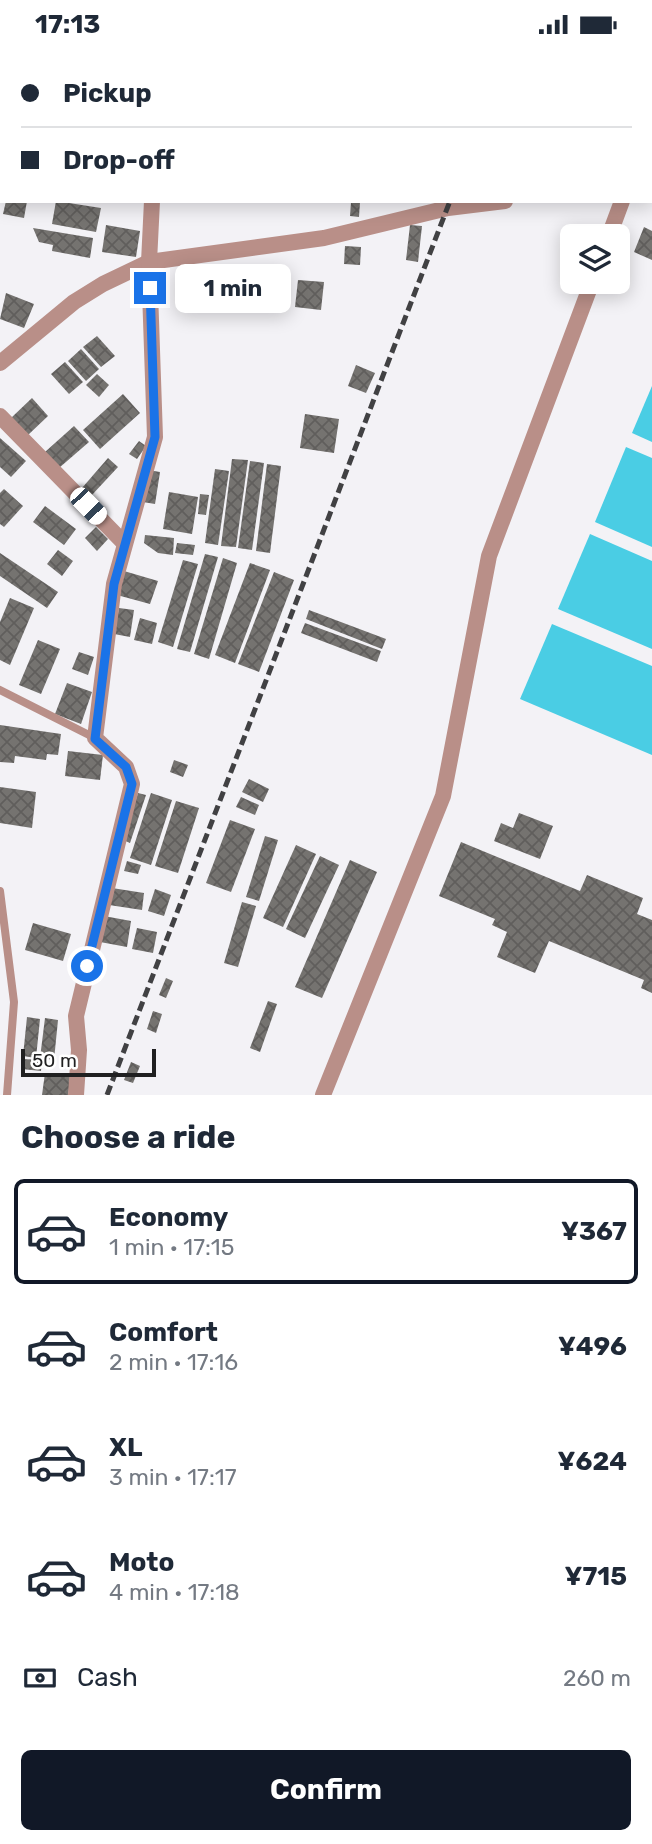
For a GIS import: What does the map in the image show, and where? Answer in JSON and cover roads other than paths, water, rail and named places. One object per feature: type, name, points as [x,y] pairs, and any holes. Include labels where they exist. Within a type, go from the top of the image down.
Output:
[{"type":"street","points":[[76,1095],[79,1050],[76,1016],[132,784],[126,767],[95,739],[114,584],[123,542],[155,437],[149,262],[152,203]]},
{"type":"street","points":[[0,363],[74,302],[103,283],[149,262],[324,238],[448,208],[489,203]]},
{"type":"street","points":[[613,224],[621,203]]},
{"type":"street","points":[[323,1095],[443,796],[489,556],[587,294]]},
{"type":"street","points":[[0,416],[123,542]]},
{"type":"lane","points":[[0,690],[95,739]]},
{"type":"lane","points":[[0,891],[14,1002],[7,1095]]},
{"type":"water","points":[[652,386],[652,442],[632,433]]},
{"type":"water","points":[[626,447],[652,458],[652,547],[595,522]]},
{"type":"water","points":[[590,534],[652,561],[652,649],[558,609]]},
{"type":"water","points":[[552,624],[652,666],[652,755],[520,699]]},
{"type":"railway","points":[[107,1095],[449,203]]}]
